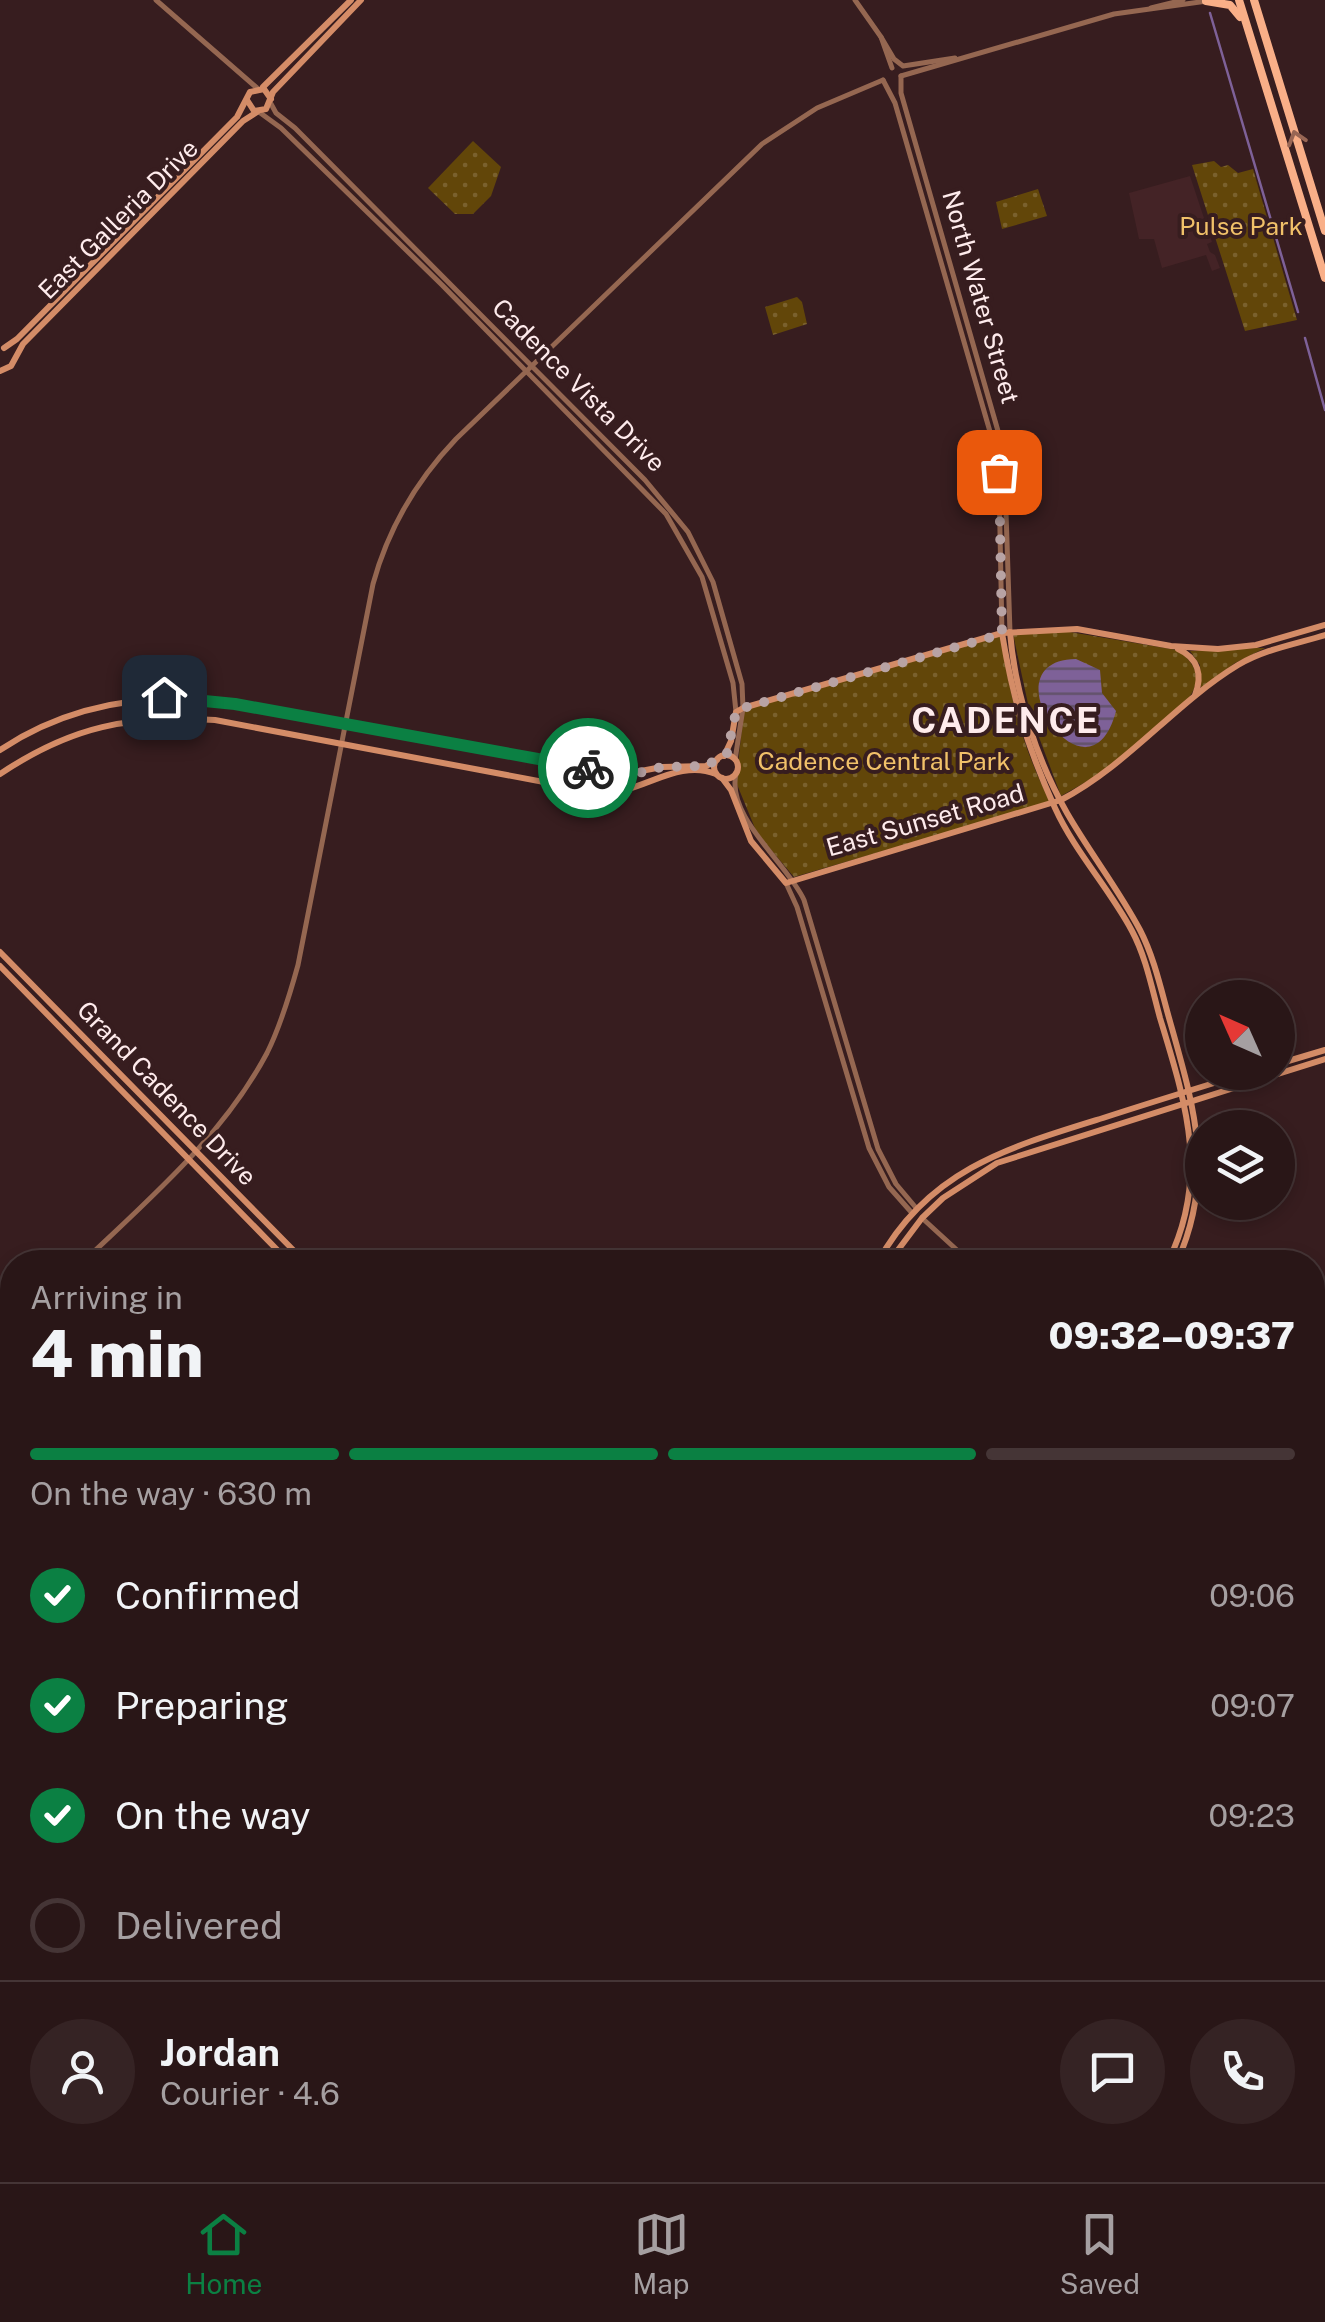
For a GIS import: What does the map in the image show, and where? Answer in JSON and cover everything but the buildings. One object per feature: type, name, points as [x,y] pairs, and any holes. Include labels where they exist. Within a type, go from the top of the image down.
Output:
[{"type":"main road","points":[[350,0],[270,84],[247,99],[250,108],[258,112],[268,108],[274,91],[361,0]]},
{"type":"main road","points":[[1239,0],[1322,258],[1325,278]]},
{"type":"main road","points":[[1254,0],[1325,231]]},
{"type":"main road","points":[[1208,1],[1230,5],[1245,26]]},
{"type":"main road","points":[[259,88],[267,91],[270,100]]},
{"type":"main road","name":"East Galleria Drive","points":[[2,347],[17,339],[238,117],[247,99]]},
{"type":"main road","name":"East Galleria Drive","points":[[1,370],[242,121],[258,112]]},
{"type":"main road","points":[[2,347],[11,352],[14,360]]},
{"type":"main road","points":[[740,710],[1006,633],[1077,630],[1171,646],[1218,649],[1249,646],[1325,625]]},
{"type":"main road","name":"North Water Street","points":[[1006,633],[1020,724],[1057,802],[1141,933],[1189,1101],[1200,1149],[1200,1180],[1193,1218],[1181,1250]]},
{"type":"main road","name":"East Sunset Road","points":[[790,882],[1057,802],[1100,777],[1194,696],[1236,666],[1262,653],[1325,635]]},
{"type":"main road","points":[[1171,646],[1190,656],[1198,668],[1200,681],[1194,696]]},
{"type":"main road","points":[[0,750],[57,720],[127,699],[202,699],[625,774],[662,767],[704,766],[721,758],[735,760],[736,774],[719,776]]},
{"type":"main road","name":"Cadence Vista Drive","points":[[719,776],[721,758],[731,741],[740,710]]},
{"type":"main road","points":[[0,774],[36,751],[79,732],[162,717],[214,720],[602,793],[630,790],[672,773],[708,770],[731,790],[752,841],[790,882]]},
{"type":"main road","name":"Grand Cadence Drive","points":[[0,952],[292,1250]]},
{"type":"main road","name":"Grand Cadence Drive","points":[[0,966],[277,1250]]},
{"type":"main road","points":[[1295,1059],[1325,1050]]},
{"type":"main road","points":[[897,1250],[922,1218],[964,1182],[997,1163],[1325,1059]]},
{"type":"main road","points":[[887,1250],[915,1211],[947,1182],[1008,1148],[1192,1090]]},
{"type":"main road","name":"North Water Street","points":[[1173,1250],[1190,1182],[1189,1101]]},
{"type":"main road","points":[[922,1218],[924,1209],[947,1182]]},
{"type":"main road","points":[[902,1242],[915,1211]]},
{"type":"street","points":[[156,0],[236,73],[259,88]]},
{"type":"street","points":[[856,0],[894,60],[903,66],[950,56],[958,59]]},
{"type":"street","points":[[888,87],[958,59],[1100,17],[1184,0]]},
{"type":"street","points":[[1151,8],[1208,1]]},
{"type":"street","points":[[880,38],[901,79]]},
{"type":"street","points":[[95,1250],[189,1160],[227,1117],[267,1052],[288,1002],[372,584],[399,516],[440,456],[762,144],[817,108],[883,80],[892,68]]},
{"type":"street","points":[[236,73],[247,99]]},
{"type":"street","name":"North Water Street","points":[[901,79],[912,134],[1004,452],[1006,633]]},
{"type":"street","name":"North Water Street","points":[[883,80],[994,448],[1006,633]]},
{"type":"street","name":"Cadence Vista Drive","points":[[270,100],[276,113],[442,274],[529,368]]},
{"type":"street","name":"Cadence Vista Drive","points":[[258,112],[276,123],[664,499],[694,542],[712,582],[740,676],[735,760]]},
{"type":"street","points":[[418,261],[442,274],[442,285]]},
{"type":"street","points":[[482,326],[490,324]]},
{"type":"street","points":[[736,774],[735,787],[754,833],[790,882],[868,1148],[889,1187],[915,1211]]},
{"type":"street","points":[[922,1218],[957,1250]]},
{"type":"shaded area","points":[[1190,176],[1212,242],[1207,244],[1220,268],[1212,271],[1206,255],[1162,268],[1154,239],[1139,239],[1129,193]]},
{"type":"shaded area","points":[[1076,659],[1100,670],[1102,693],[1116,711],[1103,739],[1085,747],[1067,741],[1051,724],[1041,703],[1039,682],[1050,666]]},
{"type":"green space","points":[[473,141],[501,167],[491,196],[473,214],[455,214],[428,188]]},
{"type":"green space","name":"Pulse Park","points":[[1214,161],[1238,173],[1253,169],[1297,320],[1245,331],[1192,165]]},
{"type":"green space","points":[[1038,189],[1047,216],[1002,229],[996,202]]},
{"type":"green space","points":[[797,297],[807,324],[773,335],[765,307]]},
{"type":"green space","name":"Cadence Central Park","points":[[1064,631],[1177,650],[1189,660],[1196,678],[1188,699],[1100,774],[1061,796],[1030,713],[1013,634]]},
{"type":"green space","name":"Cadence Central Park","points":[[1001,636],[1018,721],[1050,802],[794,877],[757,833],[736,782],[744,710]]},
{"type":"green space","points":[[1265,648],[1235,663],[1201,688],[1200,665],[1190,651]]},
{"type":"waterway","points":[[1210,13],[1298,312]]},
{"type":"waterway","points":[[1305,338],[1325,410]]},
{"type":"way so far","points":[[588,768],[625,774],[711,764],[727,753],[736,712],[743,708],[1002,634],[999,472]]},
{"type":"district","name":"CADENCE","points":[[1006,721]]},
{"type":"route","points":[[164,697],[235,704],[588,768]]}]
